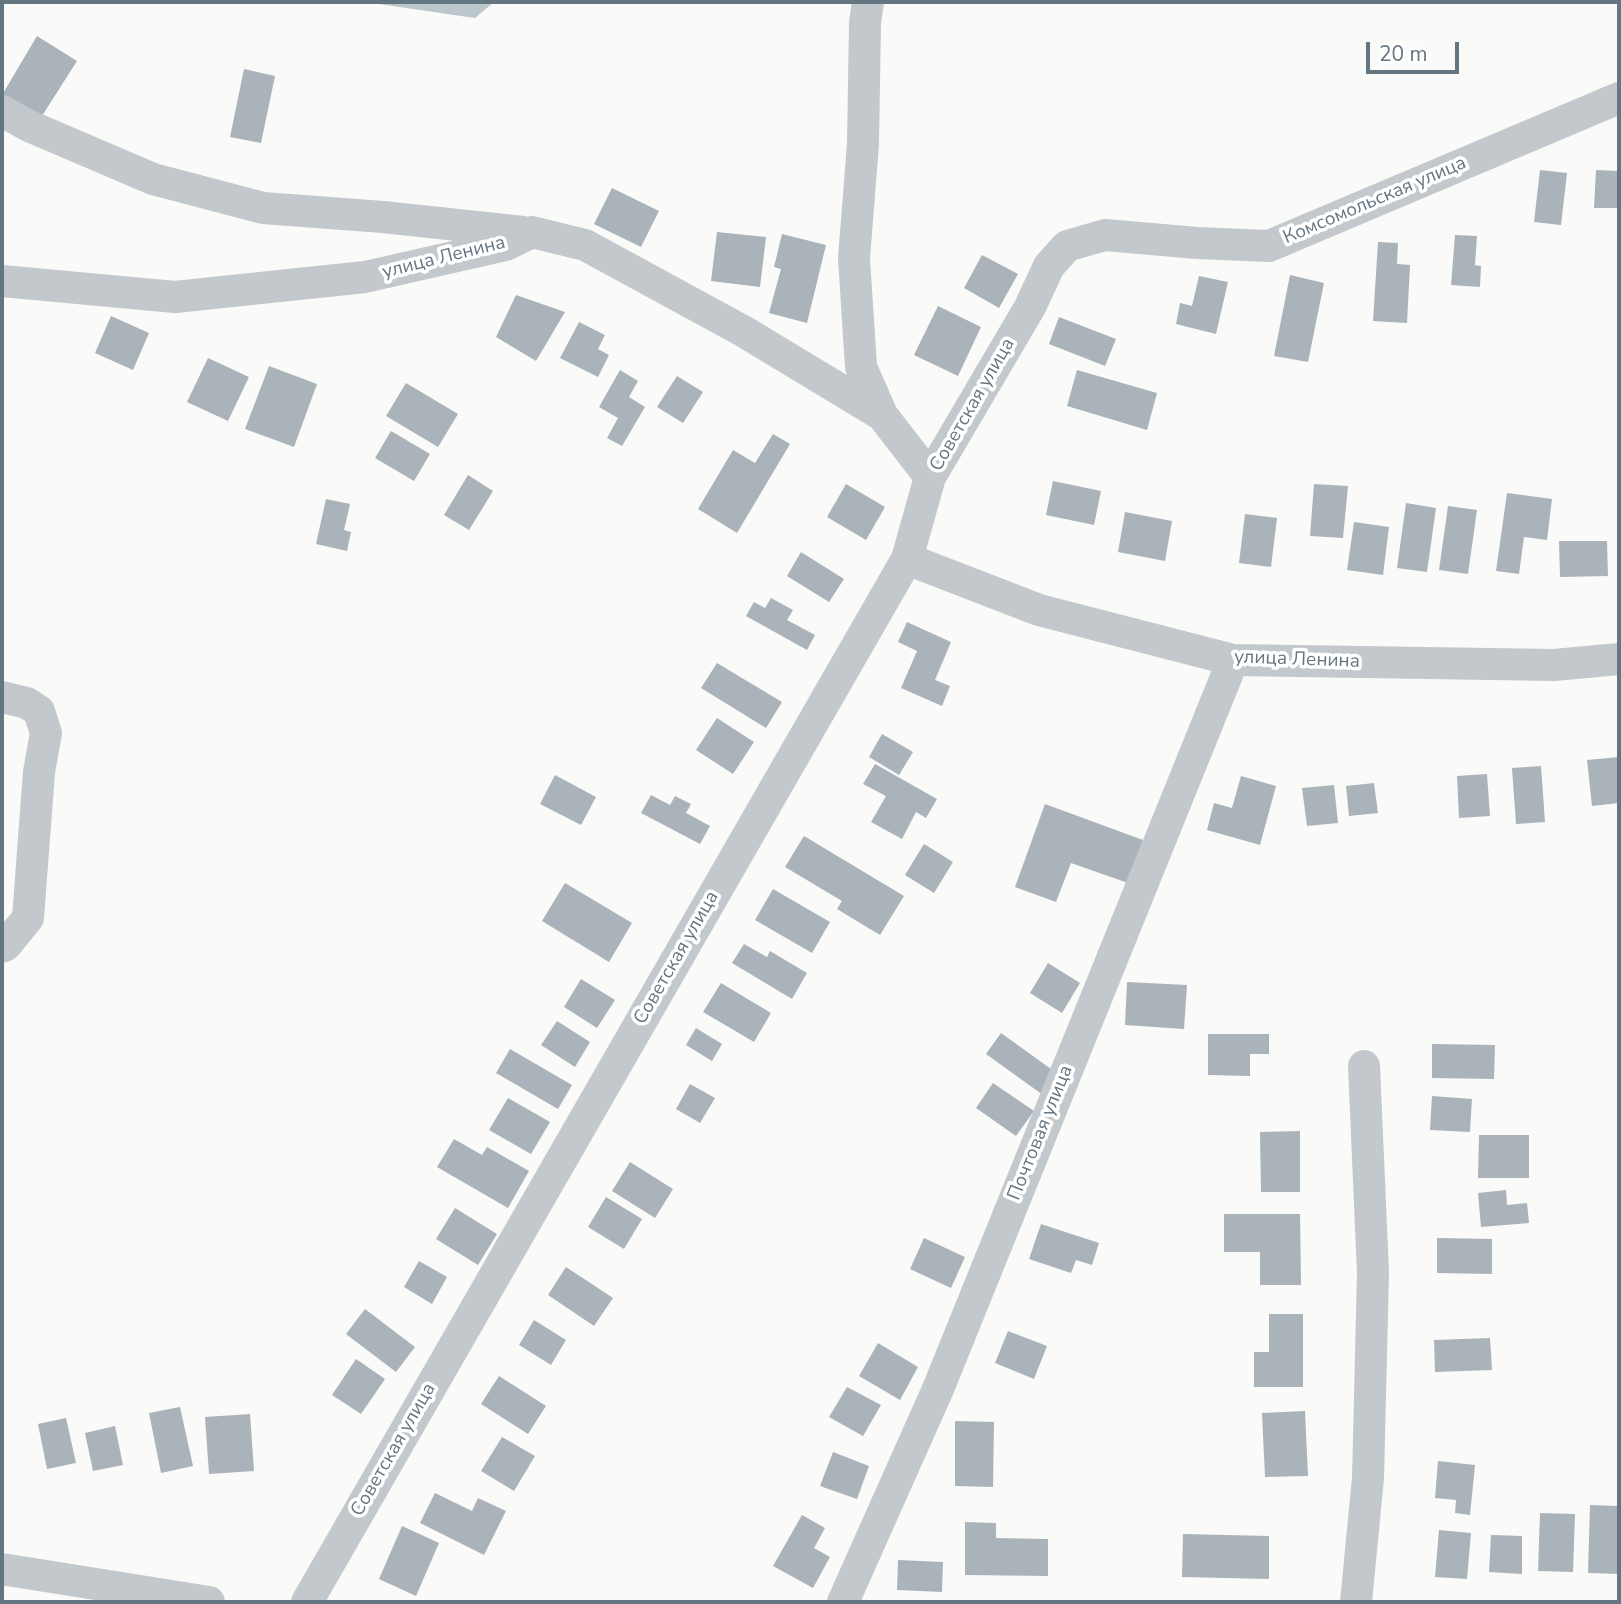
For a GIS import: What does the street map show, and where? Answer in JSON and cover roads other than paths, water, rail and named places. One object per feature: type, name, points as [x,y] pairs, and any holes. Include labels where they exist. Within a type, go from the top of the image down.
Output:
[{"type":"street","points":[[868,2],[865,23],[863,144],[854,258],[861,366],[882,415],[930,477]]},
{"type":"street","name":"Комсомольская улица","points":[[1030,307],[1049,265],[1067,246],[1105,234],[1197,243],[1269,246],[1619,98]]},
{"type":"street","points":[[2,111],[29,126],[152,179],[263,208],[532,232]]},
{"type":"street","name":"улица Ленина","points":[[2,281],[175,298],[365,277],[506,245],[532,232],[586,245],[743,331],[882,415]]},
{"type":"street","name":"Советская улица","points":[[307,1602],[907,559],[930,477],[1030,307]]},
{"type":"street","name":"улица Ленина","points":[[907,559],[1039,610],[1233,660],[1554,665],[1619,659]]},
{"type":"street","name":"Почтовая улица","points":[[843,1602],[938,1389],[1233,660]]},
{"type":"street","points":[[2,697],[27,703],[39,711],[46,733],[39,772],[28,918],[2,947]]},
{"type":"street","points":[[1356,1602],[1368,1478],[1373,1273],[1364,1066]]},
{"type":"street","points":[[2,1569],[209,1602]]}]
